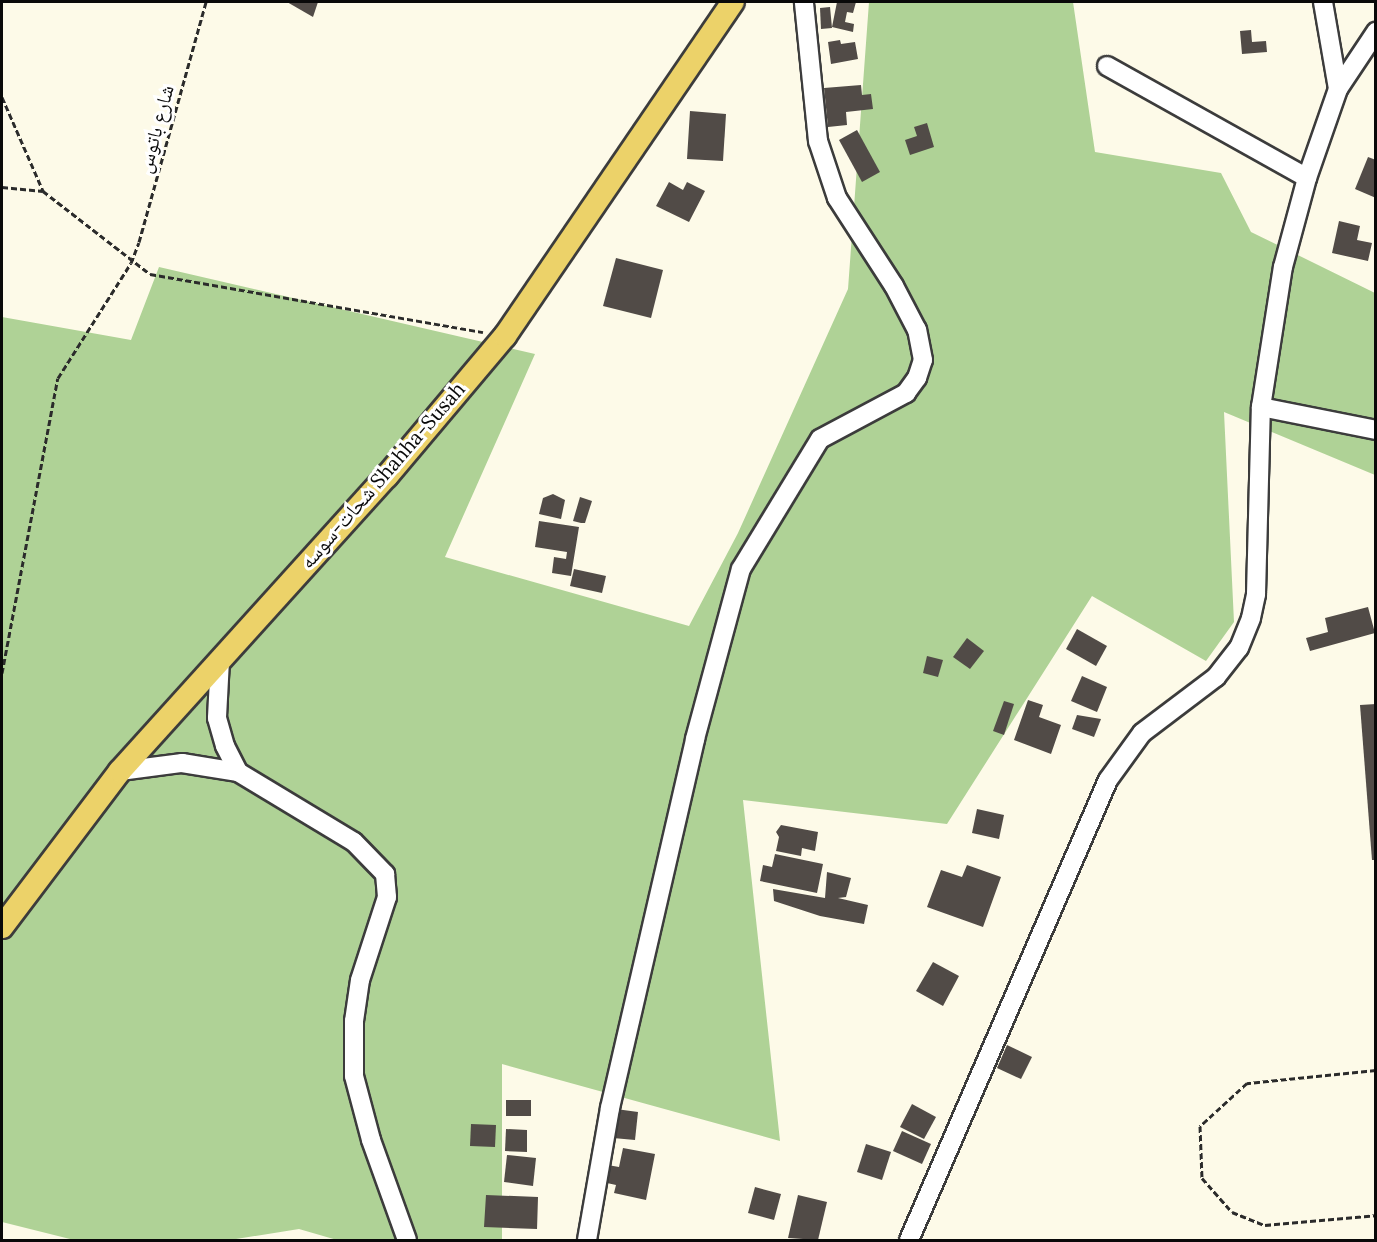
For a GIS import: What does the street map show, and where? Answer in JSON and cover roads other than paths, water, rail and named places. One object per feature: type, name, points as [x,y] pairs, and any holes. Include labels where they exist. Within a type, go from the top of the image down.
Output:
[{"type":"main road","name":"شحات-سوسه Shahha-Susah","points":[[2,927],[120,771],[387,476],[506,336],[733,2]]},
{"type":"street","points":[[587,1240],[599,1159],[615,1085],[695,739],[741,569],[820,439],[906,393],[917,378],[922,360],[917,330],[894,286],[837,198],[818,141],[804,2]]},
{"type":"street","points":[[1323,2],[1338,89]]},
{"type":"street","points":[[909,1240],[1108,780],[1142,734],[1216,677],[1239,648],[1251,618],[1256,594],[1261,407],[1281,277],[1307,178],[1338,89],[1376,32]]},
{"type":"street","points":[[1107,66],[1307,178]]},
{"type":"street","points":[[1261,407],[1376,430]]},
{"type":"street","points":[[220,660],[217,718],[225,746],[238,772]]},
{"type":"street","points":[[120,771],[182,763],[238,772],[354,842],[385,874],[387,897],[357,1001],[354,1066],[371,1140],[407,1240]]}]
